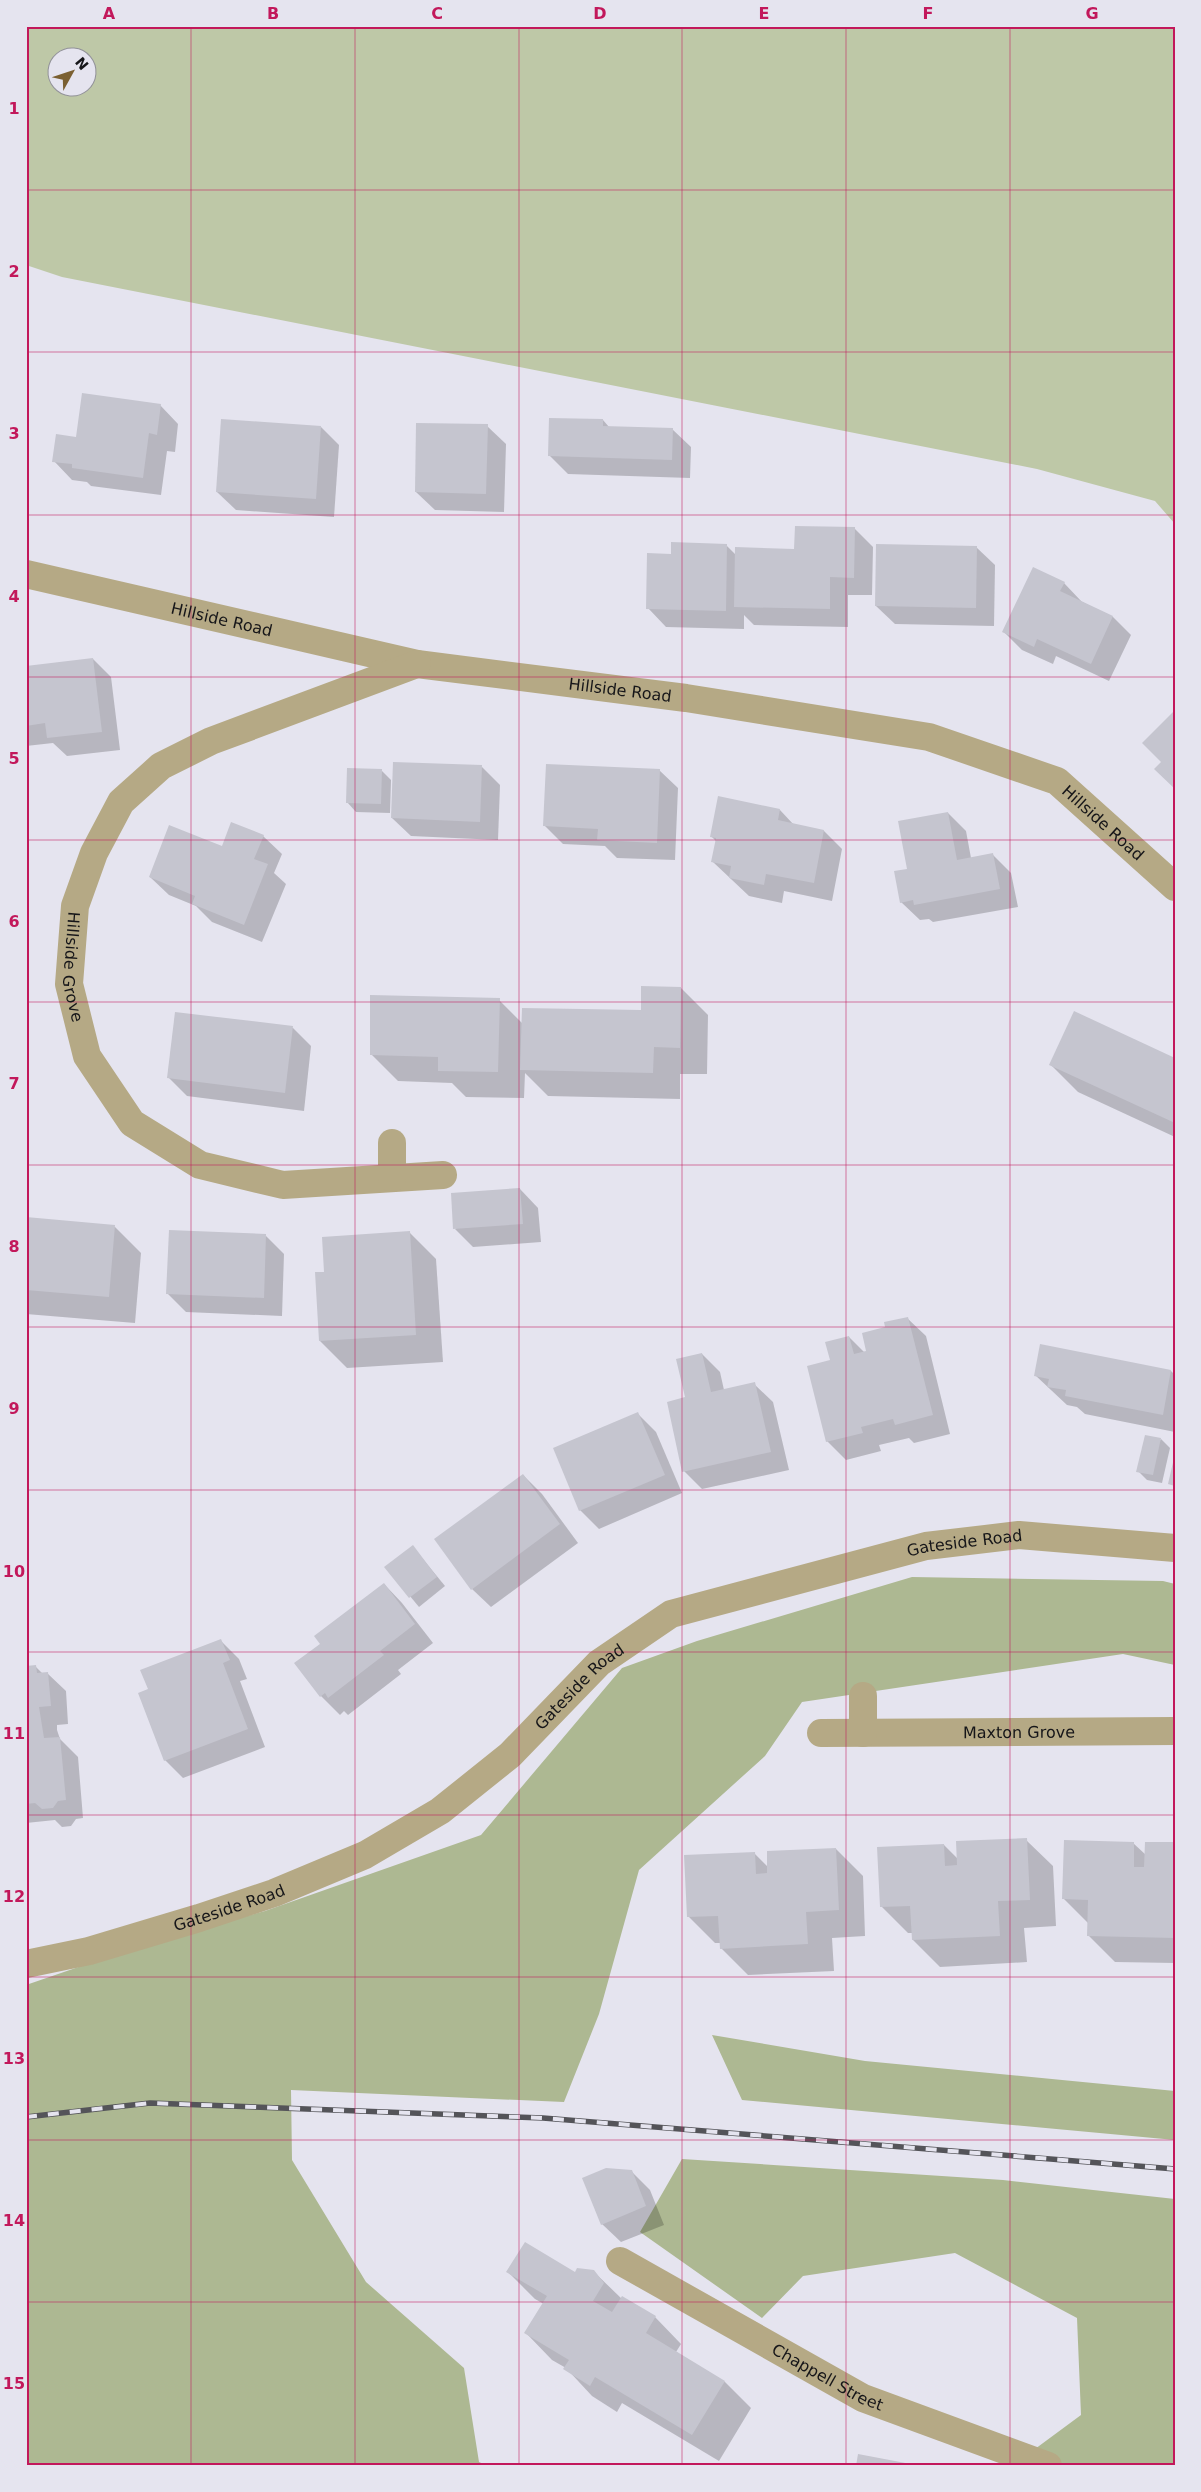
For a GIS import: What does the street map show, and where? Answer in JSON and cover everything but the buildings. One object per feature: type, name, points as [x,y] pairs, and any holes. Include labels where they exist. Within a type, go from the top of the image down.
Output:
[{"type":"street","name":"Hillside Road","points":[[26,574],[417,664],[686,698],[929,737],[1058,781],[1175,887]]},
{"type":"street","name":"Hillside Grove","points":[[417,664],[211,741],[161,766],[121,802],[94,853],[75,906],[69,984],[87,1056],[132,1122],[200,1165],[283,1185],[442,1175]]},
{"type":"street","points":[[392,1143],[392,1178]]},
{"type":"street","name":"Gateside Road","points":[[26,1964],[88,1951],[200,1918],[274,1893],[365,1854],[440,1811],[510,1755],[599,1663],[671,1614],[935,1545],[1019,1534],[1175,1548]]},
{"type":"street","points":[[863,1733],[864,1696]]},
{"type":"street","name":"Maxton Grove","points":[[821,1733],[1175,1731]]},
{"type":"street","name":"Chappell Street","points":[[620,2260],[863,2398],[1048,2466]]},
{"type":"green space","points":[[26,26],[1175,26],[1175,524],[1155,501],[1037,469],[62,277],[26,265]]},
{"type":"green space","points":[[912,1577],[1163,1581],[1175,1584],[1175,1665],[1123,1654],[802,1702],[765,1756],[639,1870],[599,2014],[564,2102],[291,2090],[292,2160],[366,2282],[464,2368],[479,2462],[488,2466],[26,2466],[26,1985],[131,1949],[265,1911],[481,1835],[622,1668],[697,1641]]},
{"type":"green space","points":[[712,2035],[865,2061],[1175,2091],[1175,2140],[742,2100]]},
{"type":"green space","points":[[682,2159],[1003,2180],[1175,2199],[1175,2466],[1012,2466],[1081,2415],[1077,2318],[955,2253],[803,2276],[762,2318],[640,2232]]},
{"type":"railway","points":[[26,2117],[150,2103],[543,2118],[1175,2169]]}]
